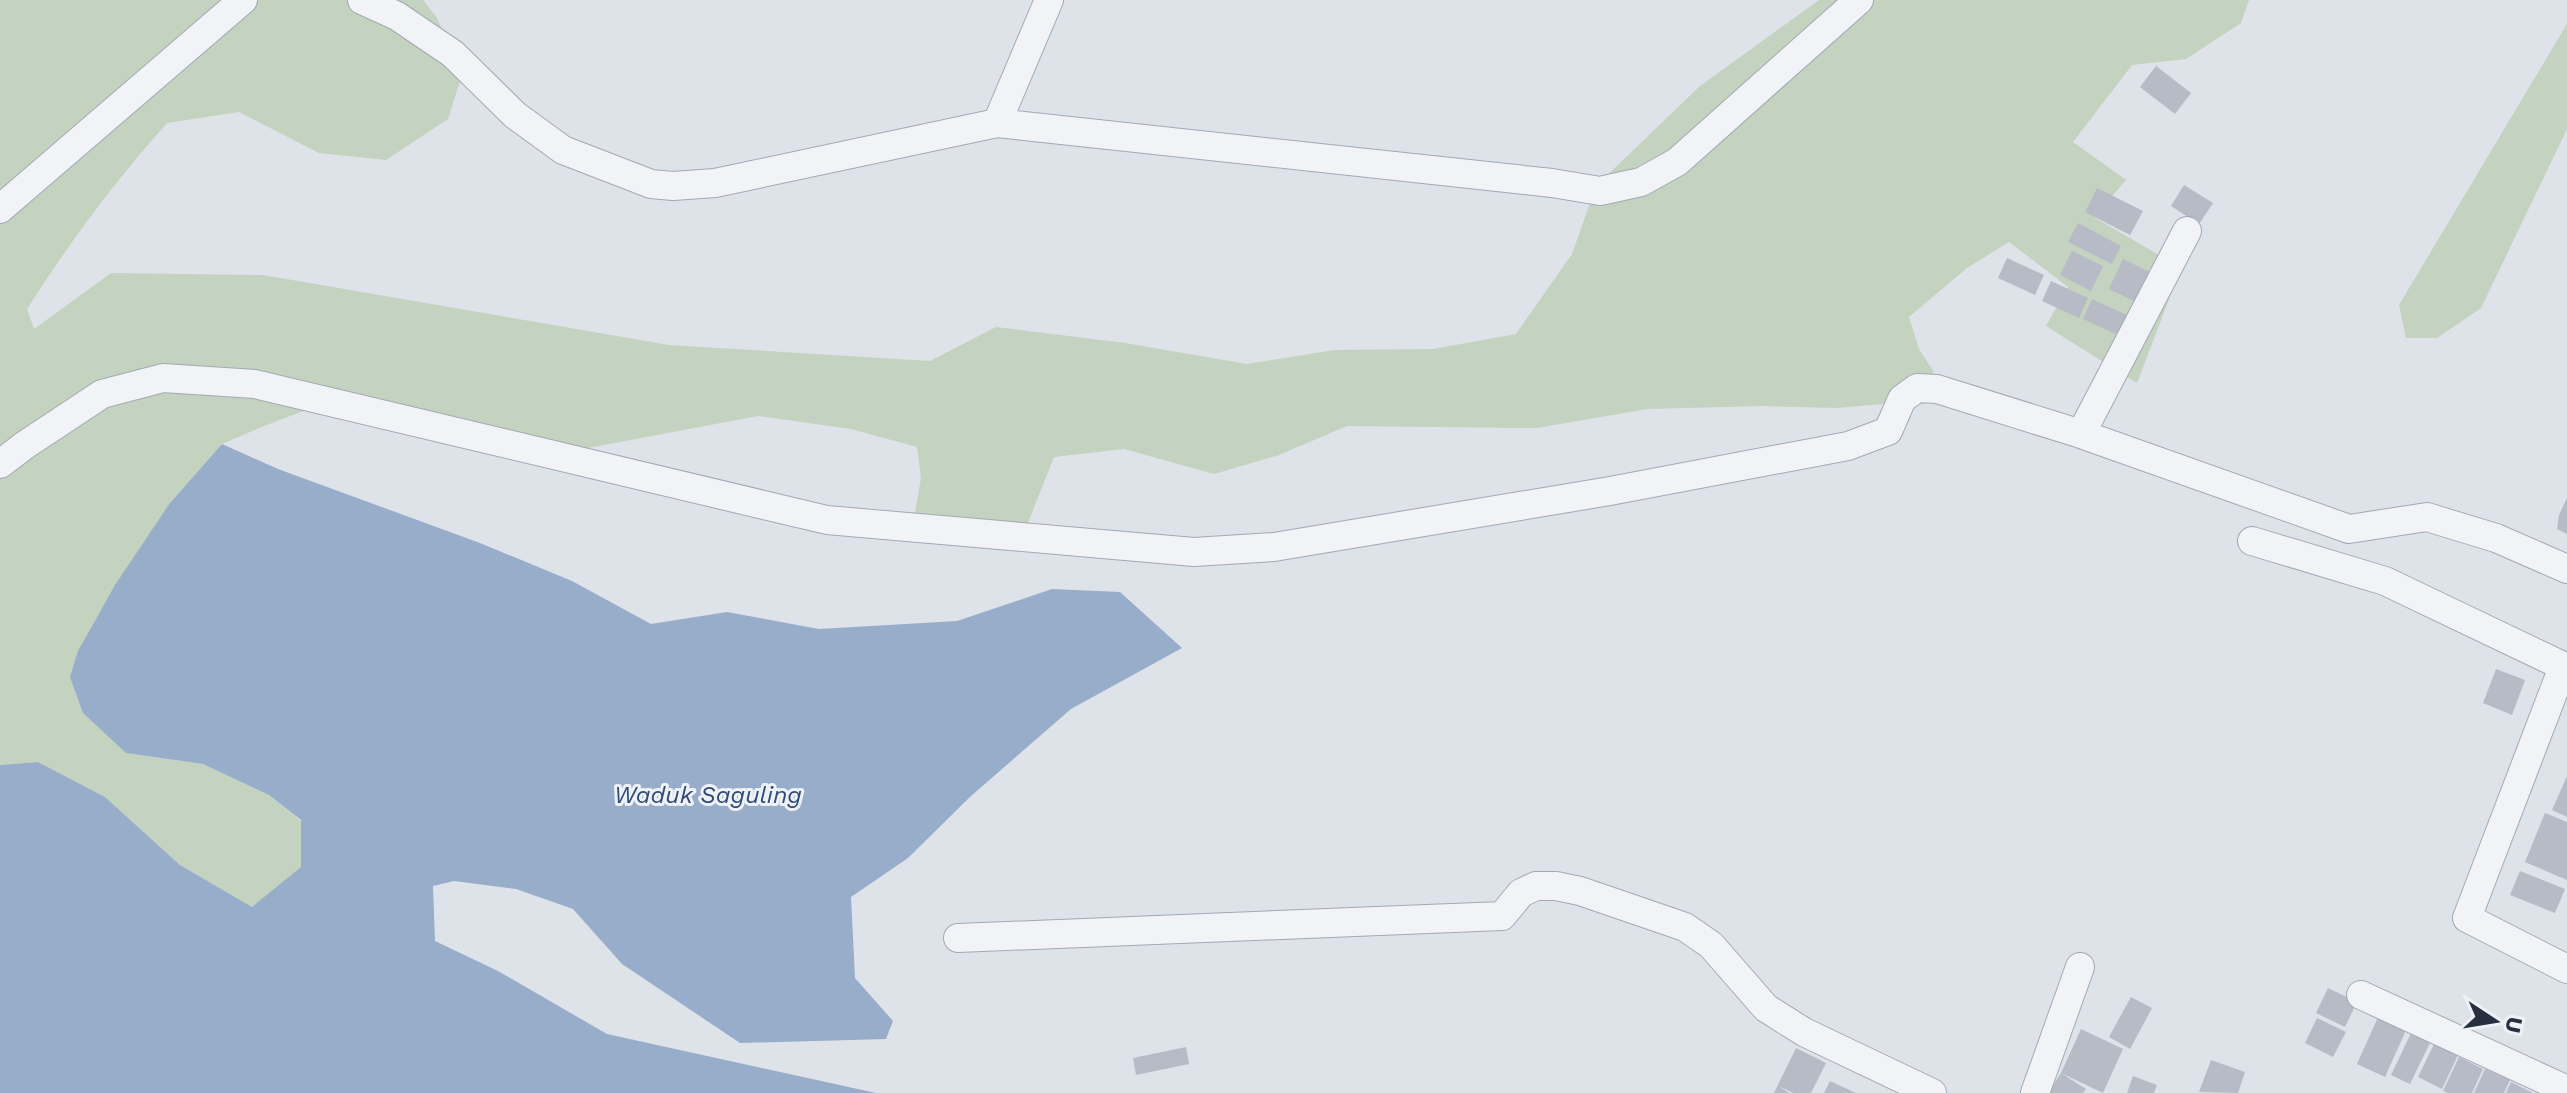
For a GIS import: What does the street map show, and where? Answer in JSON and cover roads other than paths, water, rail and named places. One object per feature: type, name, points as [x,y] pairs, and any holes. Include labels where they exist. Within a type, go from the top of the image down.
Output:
[{"type":"street","points":[[0,209],[243,0]]},
{"type":"street","points":[[362,0],[397,16],[453,54],[515,115],[563,150],[651,184],[715,183],[997,123],[1552,183],[1600,191],[1641,182],[1677,162],[1859,0]]},
{"type":"street","points":[[997,123],[1049,0]]},
{"type":"street","points":[[2081,434],[2187,231]]},
{"type":"street","points":[[0,464],[102,394],[163,378],[240,383],[827,520],[1194,552],[1274,547],[1610,491],[1848,446],[1888,431],[1902,399],[1917,388],[1937,389],[2081,434],[2349,529],[2427,517],[2496,538],[2567,569]]},
{"type":"street","points":[[2252,541],[2385,581],[2565,667],[2467,918],[2567,969]]},
{"type":"street","points":[[958,938],[1502,916],[1521,893],[1536,886],[1556,886],[1580,891],[1685,927],[1711,945],[1766,1008],[1804,1032],[1932,1093]]},
{"type":"street","points":[[2035,1093],[2080,967]]},
{"type":"street","points":[[2361,995],[2567,1090]]},
{"type":"water","name":"Waduk Saguling","points":[[222,444],[278,469],[480,543],[572,581],[651,624],[727,612],[819,629],[957,621],[1052,589],[1120,592],[1182,648],[1071,709],[971,796],[908,858],[851,897],[855,978],[893,1021],[886,1039],[740,1043],[622,964],[573,909],[516,889],[454,881],[433,886],[435,941],[498,971],[607,1034],[876,1093],[0,1093],[0,765],[38,762],[105,797],[180,865],[252,907],[301,867],[301,820],[269,795],[203,764],[126,753],[83,713],[70,677],[78,651],[115,585],[170,503]]}]
